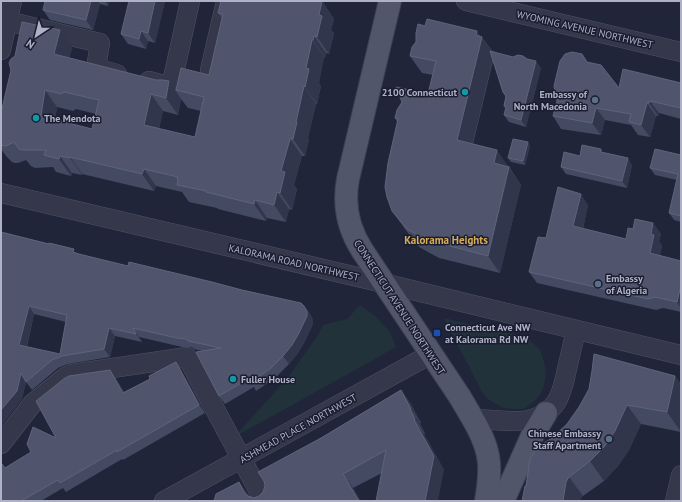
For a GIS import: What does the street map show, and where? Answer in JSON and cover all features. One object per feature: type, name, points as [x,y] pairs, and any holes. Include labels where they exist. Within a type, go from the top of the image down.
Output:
[{"type":"main road","name":"CONNECTICUT AVENUE NORTHWEST","points":[[390,1],[348,179],[346,200],[348,220],[356,240],[383,283],[460,397],[473,419],[485,444],[488,455],[489,474],[486,501]]},
{"type":"main road","points":[[503,501],[531,438],[546,413]]},
{"type":"street","points":[[1,50],[12,1]]},
{"type":"street","points":[[8,22],[100,43],[96,68],[171,87],[190,1]]},
{"type":"street","points":[[210,70],[226,1]]},
{"type":"street","name":"WYOMING AVENUE NORTHWEST","points":[[466,1],[681,52]]},
{"type":"street","name":"KALORAMA ROAD NORTHWEST","points":[[1,193],[681,355]]},
{"type":"street","points":[[473,419],[527,420],[546,413],[552,408],[558,401],[563,388],[576,330]]},
{"type":"street","name":"ASHMEAD PLACE NORTHWEST","points":[[164,501],[431,354]]},
{"type":"street","points":[[1,444],[33,403],[65,377],[72,374],[187,357],[264,501]]},
{"type":"street","points":[[675,501],[681,475]]},
{"type":"shaded area","points":[[360,305],[376,317],[390,332],[396,347],[234,437],[286,380],[318,335],[323,325],[347,319]]},
{"type":"shaded area","points":[[444,318],[524,337],[533,343],[540,350],[546,373],[544,385],[540,395],[531,404],[523,409],[504,408],[488,399],[482,392]]},
{"type":"building","points":[[45,1],[91,1],[86,20],[43,10]]},
{"type":"building","points":[[129,1],[155,1],[148,33],[141,31],[139,39],[121,34]]},
{"type":"building","points":[[221,1],[322,1],[319,15],[322,16],[317,37],[314,36],[312,40],[306,68],[309,69],[297,122],[293,139],[290,139],[281,171],[285,172],[280,193],[277,192],[274,205],[255,200],[254,204],[177,185],[178,177],[144,169],[142,174],[70,157],[60,156],[59,159],[44,155],[46,150],[19,149],[14,142],[6,146],[1,145],[1,113],[11,70],[9,63],[15,56],[22,22],[60,30],[54,54],[156,80],[169,81],[166,98],[151,94],[144,125],[195,137],[204,97],[176,90],[181,68],[209,75],[223,14],[218,13]],"holes":[[[45,90],[61,94],[64,92],[99,100],[92,129],[41,116]]]},
{"type":"building","points":[[427,19],[477,31],[476,35],[482,37],[457,140],[497,150],[494,163],[509,167],[488,256],[427,240],[407,229],[392,211],[387,197],[385,187],[388,163],[398,119],[395,118],[397,110],[402,102],[396,87],[428,94],[436,61],[410,56],[412,47],[416,42],[418,24],[425,26]]},
{"type":"building","points":[[490,51],[513,57],[518,55],[523,56],[527,59],[536,61],[521,120],[504,115],[506,96],[503,92]]},
{"type":"building","points":[[572,52],[582,54],[587,62],[601,65],[619,88],[623,69],[681,83],[681,108],[650,101],[647,103],[641,125],[629,122],[631,114],[596,108],[592,123],[553,116],[557,101],[554,86],[560,61],[565,54]]},
{"type":"building","points":[[513,139],[528,142],[523,161],[508,158]]},
{"type":"building","points":[[582,145],[601,149],[601,152],[628,158],[622,181],[561,167],[564,152],[580,156]]},
{"type":"building","points":[[655,149],[681,155],[681,216],[669,213],[678,174],[650,168]]},
{"type":"building","points":[[558,187],[581,194],[573,226],[626,239],[628,228],[633,229],[635,219],[653,223],[651,234],[654,235],[650,253],[681,261],[681,285],[677,302],[655,297],[648,299],[529,272],[538,237],[546,238]]},
{"type":"building","points":[[1,232],[74,249],[73,252],[79,254],[128,266],[129,262],[301,303],[307,311],[307,316],[292,345],[271,368],[250,382],[248,379],[219,396],[196,352],[221,348],[133,328],[136,334],[109,328],[104,349],[62,356],[52,360],[26,382],[21,373],[17,391],[1,410]],"holes":[[[29,306],[67,315],[60,354],[19,345]]]},
{"type":"building","points":[[594,354],[675,376],[667,412],[627,405],[615,431],[604,447],[590,461],[569,477],[566,482],[563,501],[522,501],[530,459],[541,445],[552,438],[567,424],[579,407],[589,389]]},
{"type":"building","points":[[176,362],[199,405],[60,483],[58,480],[21,501],[1,501],[1,465],[2,464],[5,468],[31,452],[27,444],[33,427],[56,438],[36,401],[69,376],[110,370],[123,393],[150,379],[149,376]]},
{"type":"building","points":[[401,390],[411,409],[415,419],[414,420],[434,456],[425,501],[376,501],[386,450],[343,474],[359,501],[214,501],[216,494],[239,482],[244,492],[248,496],[254,498],[259,496],[263,492],[265,486],[264,481],[258,472],[321,438]]},
{"type":"place","name":"2100 Connecticut","points":[[465,92]]},
{"type":"place","name":"Embassy of North Macedonia","points":[[595,100]]},
{"type":"place","name":"The Mendota","points":[[36,118]]},
{"type":"place","name":"Embassy of Algeria","points":[[598,284]]},
{"type":"place","name":"Connecticut Ave NW at Kalorama Rd NW","points":[[437,333]]},
{"type":"place","name":"Fuller House","points":[[233,379]]},
{"type":"place","name":"Chinese Embassy Staff Apartment","points":[[609,439]]},
{"type":"district","name":"Kalorama Heights","points":[[446,240]]}]
